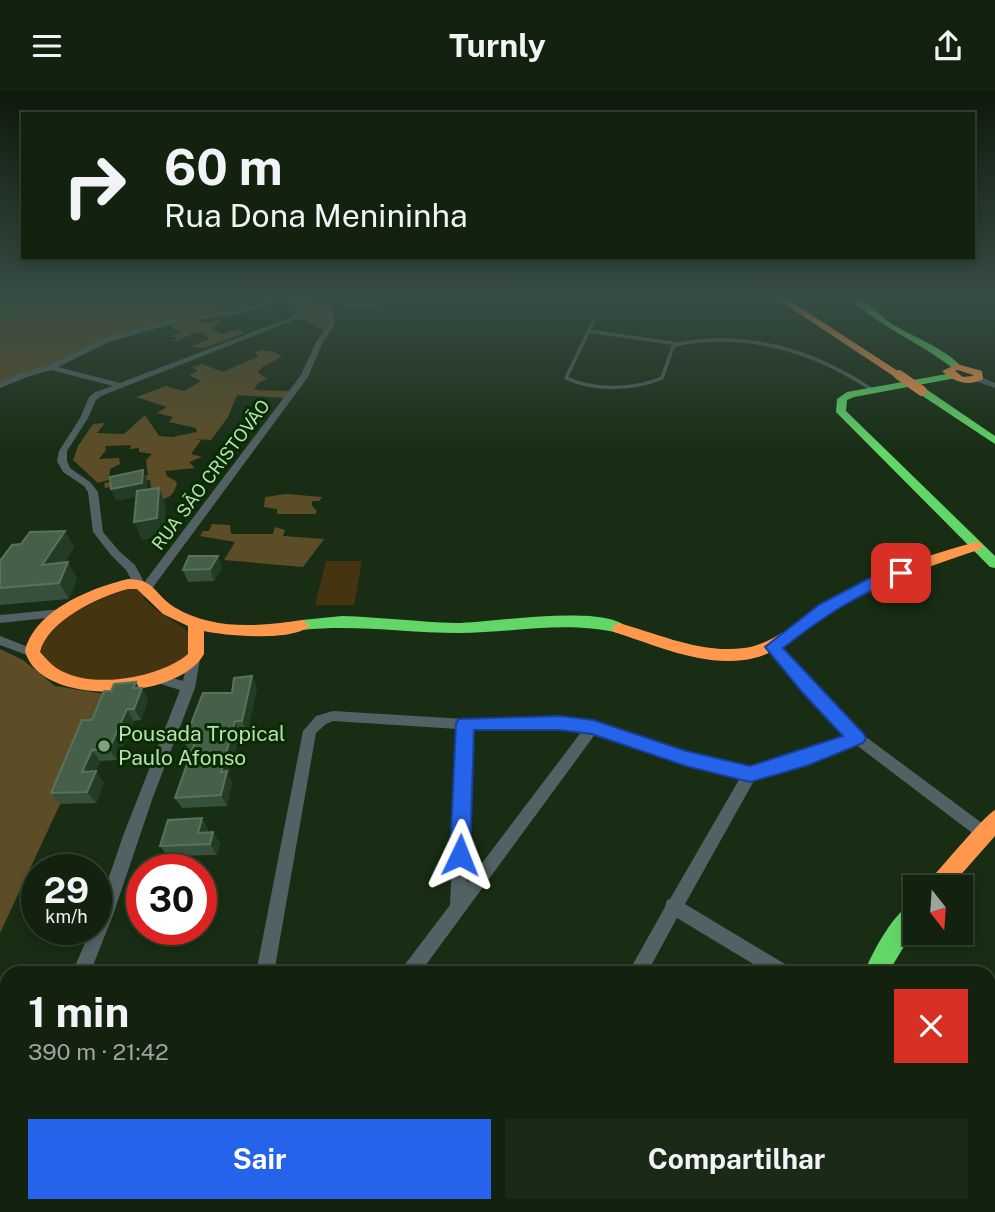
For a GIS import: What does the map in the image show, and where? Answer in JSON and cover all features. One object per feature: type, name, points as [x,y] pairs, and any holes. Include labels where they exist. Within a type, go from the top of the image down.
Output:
[{"type":"street","points":[[0,386],[24,375],[51,369],[95,347]]},
{"type":"street","points":[[218,347],[120,385],[92,399],[84,418],[63,451],[62,461],[66,470],[87,484],[93,492],[98,532],[165,608],[195,621],[234,632],[275,631],[334,620],[459,628],[579,619],[724,656],[773,647],[825,608],[876,582],[976,546]]},
{"type":"street","name":"RUA SÃO CRISTOVÃO","points":[[142,585],[305,375],[316,347]]},
{"type":"street","points":[[856,347],[995,441]]},
{"type":"street","points":[[928,347],[942,355],[955,372]]},
{"type":"street","points":[[51,369],[120,385]]},
{"type":"street","points":[[995,386],[978,379],[978,373],[955,372],[851,394],[842,399],[841,412],[995,564]]},
{"type":"street","points":[[32,653],[37,636],[62,613],[116,587],[142,585]]},
{"type":"street","points":[[0,619],[62,613]]},
{"type":"street","points":[[84,966],[99,934],[138,815],[189,688],[196,654],[195,621]]},
{"type":"street","points":[[0,640],[32,653],[62,680],[110,687],[156,678],[234,632]]},
{"type":"street","points":[[773,647],[807,688],[857,738],[985,834]]},
{"type":"street","points":[[156,678],[189,688]]},
{"type":"street","points":[[266,966],[310,731],[321,720],[333,716],[465,723],[560,723],[593,727],[686,759],[750,774],[806,758],[857,738]]},
{"type":"street","points":[[458,907],[465,723]]},
{"type":"street","points":[[414,966],[593,727]]},
{"type":"street","points":[[641,966],[750,774]]},
{"type":"street","points":[[948,875],[995,819]]},
{"type":"street","points":[[673,907],[772,966]]},
{"type":"street","points":[[879,966],[903,926]]},
{"type":"lane","points":[[581,347],[566,378],[572,382],[611,387],[659,380],[673,347]]},
{"type":"lane","points":[[790,347],[841,367],[871,389]]},
{"type":"shaded area","points":[[0,347],[89,347],[55,364],[0,383]]},
{"type":"shaded area","points":[[260,350],[275,352],[282,357],[262,367],[258,372],[267,379],[258,383],[254,390],[290,391],[285,398],[237,395],[228,417],[211,440],[194,439],[201,440],[191,454],[202,457],[189,462],[195,468],[165,471],[167,476],[177,482],[169,497],[152,501],[150,480],[105,488],[104,483],[148,475],[146,460],[152,454],[139,452],[139,448],[130,449],[131,445],[105,446],[106,450],[99,459],[119,458],[120,464],[110,469],[109,480],[98,483],[73,460],[78,446],[93,424],[105,423],[97,433],[124,434],[145,415],[159,436],[172,437],[197,432],[196,428],[169,422],[173,417],[157,413],[167,407],[136,397],[166,386],[184,391],[201,381],[189,375],[198,371],[192,367],[202,364],[223,372],[259,356],[255,353]]},
{"type":"shaded area","points":[[286,494],[322,497],[319,501],[312,501],[312,506],[317,511],[315,514],[277,514],[277,509],[264,507],[265,497]]},
{"type":"shaded area","points":[[212,524],[230,525],[231,534],[273,534],[275,527],[285,530],[283,536],[324,539],[303,567],[224,560],[235,542],[200,536],[203,531],[209,531]]},
{"type":"shaded area","points":[[326,561],[362,561],[354,605],[315,605]]},
{"type":"shaded area","points":[[134,587],[144,589],[144,599],[194,638],[190,651],[180,661],[150,673],[97,681],[69,678],[39,654],[43,638],[59,622],[98,600]]},
{"type":"shaded area","points":[[0,649],[23,660],[55,686],[111,695],[37,854],[21,854],[21,888],[0,933]]},
{"type":"building","points":[[143,470],[142,483],[111,489],[110,477]]},
{"type":"building","points":[[159,488],[157,518],[134,522],[137,491]]},
{"type":"building","points":[[65,531],[42,565],[68,562],[59,583],[0,588],[0,561],[12,545],[21,544],[30,532]]},
{"type":"building","points":[[189,556],[218,556],[210,569],[183,570]]},
{"type":"building","points":[[252,676],[242,721],[235,721],[221,772],[227,771],[221,795],[175,798],[195,742],[184,742],[203,693],[232,693],[234,678]]},
{"type":"building","points":[[136,682],[133,688],[142,688],[134,709],[127,709],[109,749],[92,750],[82,772],[96,771],[87,792],[51,793],[82,720],[92,720],[104,691],[111,691],[114,684]]},
{"type":"building","points":[[202,818],[198,833],[213,832],[210,844],[160,846],[168,820]]},
{"type":"traffic: fast","points":[[928,347],[957,367]]},
{"type":"traffic: fast","points":[[952,376],[851,394],[842,399],[841,412],[995,564]]},
{"type":"traffic: fast","points":[[922,391],[995,441]]},
{"type":"traffic: fast","points":[[302,625],[361,622],[459,628],[577,621],[619,628]]},
{"type":"traffic: fast","points":[[879,966],[903,926]]},
{"type":"traffic: slow","points":[[856,347],[899,375]]},
{"type":"traffic: slow","points":[[957,367],[978,373],[978,379],[961,380],[947,371],[957,367]]},
{"type":"traffic: slow","points":[[899,375],[922,391]]},
{"type":"traffic: slow","points":[[619,628],[712,654],[758,651],[784,638],[833,603],[862,588],[976,546]]},
{"type":"traffic: slow","points":[[195,621],[196,625],[198,645],[194,658],[183,667],[150,680],[110,685],[74,682],[52,673],[32,653],[37,639],[56,619],[100,593],[128,584],[140,584],[168,610],[184,618],[200,625],[234,631],[302,625]]},
{"type":"traffic: slow","points":[[948,875],[995,819]]},
{"type":"place","name":"Pousada Tropical Paulo Afonso","points":[[104,746]]},
{"type":"route","points":[[460,855],[465,723],[560,723],[593,727],[686,759],[750,774],[806,758],[857,738],[807,688],[773,647],[825,608],[876,582],[901,573]]}]
